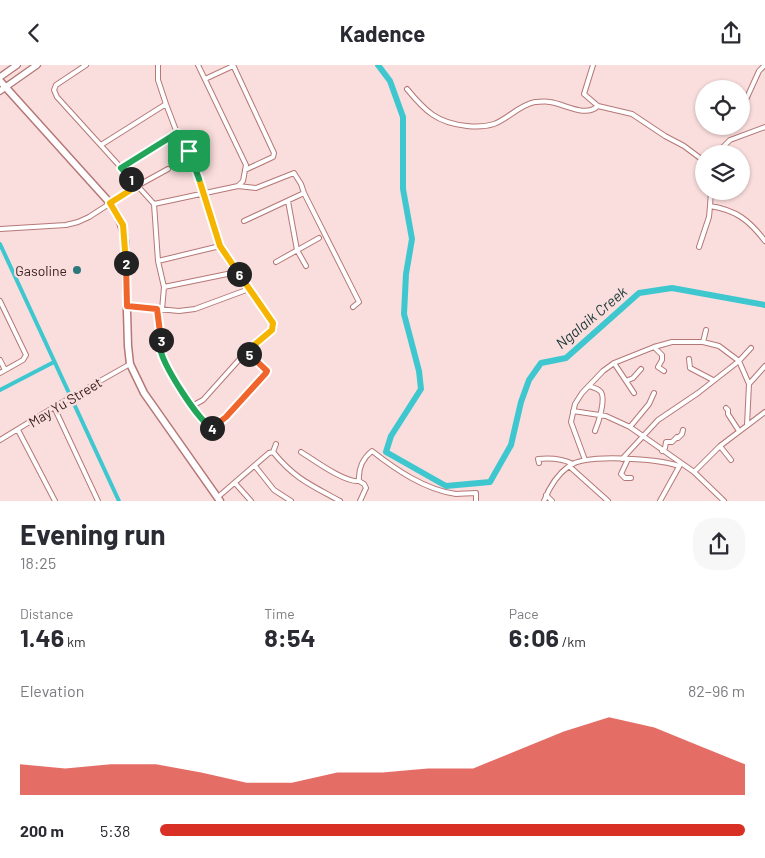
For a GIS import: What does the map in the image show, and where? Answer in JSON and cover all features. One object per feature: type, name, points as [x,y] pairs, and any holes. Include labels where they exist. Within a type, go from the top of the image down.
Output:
[{"type":"main road","points":[[18,65],[0,79],[3,89],[110,203],[118,214],[124,233],[130,364],[144,393],[219,499]]},
{"type":"main road","points":[[3,89],[37,65]]},
{"type":"street","points":[[86,65],[56,85],[54,90],[57,97],[154,204],[158,261],[164,287],[162,309]]},
{"type":"street","points":[[158,65],[158,80],[166,104],[177,133],[189,151],[220,246],[273,325],[272,330],[246,352],[203,400],[192,406]]},
{"type":"street","points":[[198,65],[246,165],[243,181],[238,186]]},
{"type":"street","points":[[593,65],[584,95],[598,106],[632,114],[695,154]]},
{"type":"street","points":[[750,91],[759,71],[765,65]]},
{"type":"street","points":[[205,79],[233,66],[274,153],[273,157],[245,170]]},
{"type":"street","points":[[407,89],[420,105],[450,124],[477,127],[493,124],[516,110],[533,103],[550,102],[586,111],[594,110],[598,106]]},
{"type":"street","points":[[101,145],[166,104]]},
{"type":"street","points":[[725,145],[730,140],[765,127]]},
{"type":"street","points":[[121,168],[177,133]]},
{"type":"street","points":[[1,229],[66,225],[90,217],[137,186],[168,169]]},
{"type":"street","points":[[154,204],[242,185],[256,188],[294,173],[359,302],[353,307]]},
{"type":"street","points":[[244,221],[304,193]]},
{"type":"street","points":[[699,247],[709,217],[710,200]]},
{"type":"street","points":[[288,201],[297,250],[306,266]]},
{"type":"street","points":[[710,206],[724,208],[743,217],[765,241]]},
{"type":"street","points":[[276,262],[319,238]]},
{"type":"street","points":[[158,261],[220,246]]},
{"type":"street","points":[[164,287],[237,272]]},
{"type":"street","points":[[127,306],[179,311],[195,309],[250,289]]},
{"type":"street","points":[[0,301],[1,311],[26,355],[23,360],[0,373]]},
{"type":"street","points":[[157,309],[161,350],[167,365],[192,406],[211,427],[214,427],[226,417],[267,371],[246,352]]},
{"type":"street","points":[[702,342],[706,330]]},
{"type":"street","points":[[585,460],[570,422],[578,399],[602,371],[614,363],[654,347],[677,342],[702,342],[719,346],[740,361],[750,384],[747,425]]},
{"type":"street","points":[[654,347],[662,355],[662,360],[658,367],[664,371]]},
{"type":"street","points":[[622,459],[658,420],[740,361],[751,348]]},
{"type":"street","points":[[690,359],[690,368],[713,380]]},
{"type":"street","points":[[0,361],[5,370]]},
{"type":"street","points":[[614,363],[634,393]]},
{"type":"street","name":"May Yu Street","points":[[0,440],[130,364]]},
{"type":"street","points":[[750,384],[765,366]]},
{"type":"street","points":[[626,381],[633,378],[641,369]]},
{"type":"street","points":[[589,386],[601,391],[603,395],[599,422],[595,431]]},
{"type":"street","points":[[630,427],[649,404],[654,393]]},
{"type":"street","points":[[54,407],[98,501]]},
{"type":"street","points":[[726,407],[728,414],[739,431]]},
{"type":"street","points":[[573,411],[600,415],[630,427],[680,465],[694,472],[724,501]]},
{"type":"street","points":[[694,472],[720,446],[765,411]]},
{"type":"street","points":[[18,430],[55,501]]},
{"type":"street","points":[[662,451],[666,442],[672,442],[676,437],[678,439],[683,430]]},
{"type":"street","points":[[219,499],[235,483],[273,452],[276,444]]},
{"type":"street","points":[[720,446],[731,460]]},
{"type":"street","points":[[359,481],[361,465],[366,456],[372,451],[385,462],[412,478],[436,489],[456,494],[476,493],[476,501]]},
{"type":"street","points":[[273,452],[296,477],[340,501]]},
{"type":"street","points":[[301,452],[322,466],[353,481],[359,481],[364,484],[366,488],[360,501]]},
{"type":"street","points":[[538,463],[538,459],[545,458],[573,464]]},
{"type":"street","points":[[544,501],[557,478],[573,464],[585,460],[628,459],[680,465]]},
{"type":"street","points":[[628,459],[621,474],[625,479],[631,478]]},
{"type":"street","points":[[660,501],[680,465]]},
{"type":"street","points":[[255,466],[274,490],[291,501]]},
{"type":"street","points":[[569,467],[608,501]]},
{"type":"street","points":[[235,483],[251,501]]},
{"type":"street","points":[[546,495],[552,501]]},
{"type":"waterway","name":"Ngalaik Creek","points":[[378,65],[390,81],[403,117],[403,189],[412,239],[406,274],[404,314],[419,371],[421,389],[391,436],[386,452],[446,486],[490,482],[511,445],[521,402],[529,380],[541,363],[566,358],[639,293],[672,288],[765,305]]},
{"type":"waterway","points":[[0,244],[119,501]]},
{"type":"waterway","points":[[0,390],[54,362]]},
{"type":"place","name":"Gasoline","points":[[77,270]]},
{"type":"route","points":[[177,133],[189,151],[220,246],[273,323],[272,330],[246,352],[267,371],[266,375],[213,428],[209,426],[192,406],[167,365],[161,350],[157,309],[127,306],[123,225],[110,203],[137,186],[121,168],[177,133]]}]
